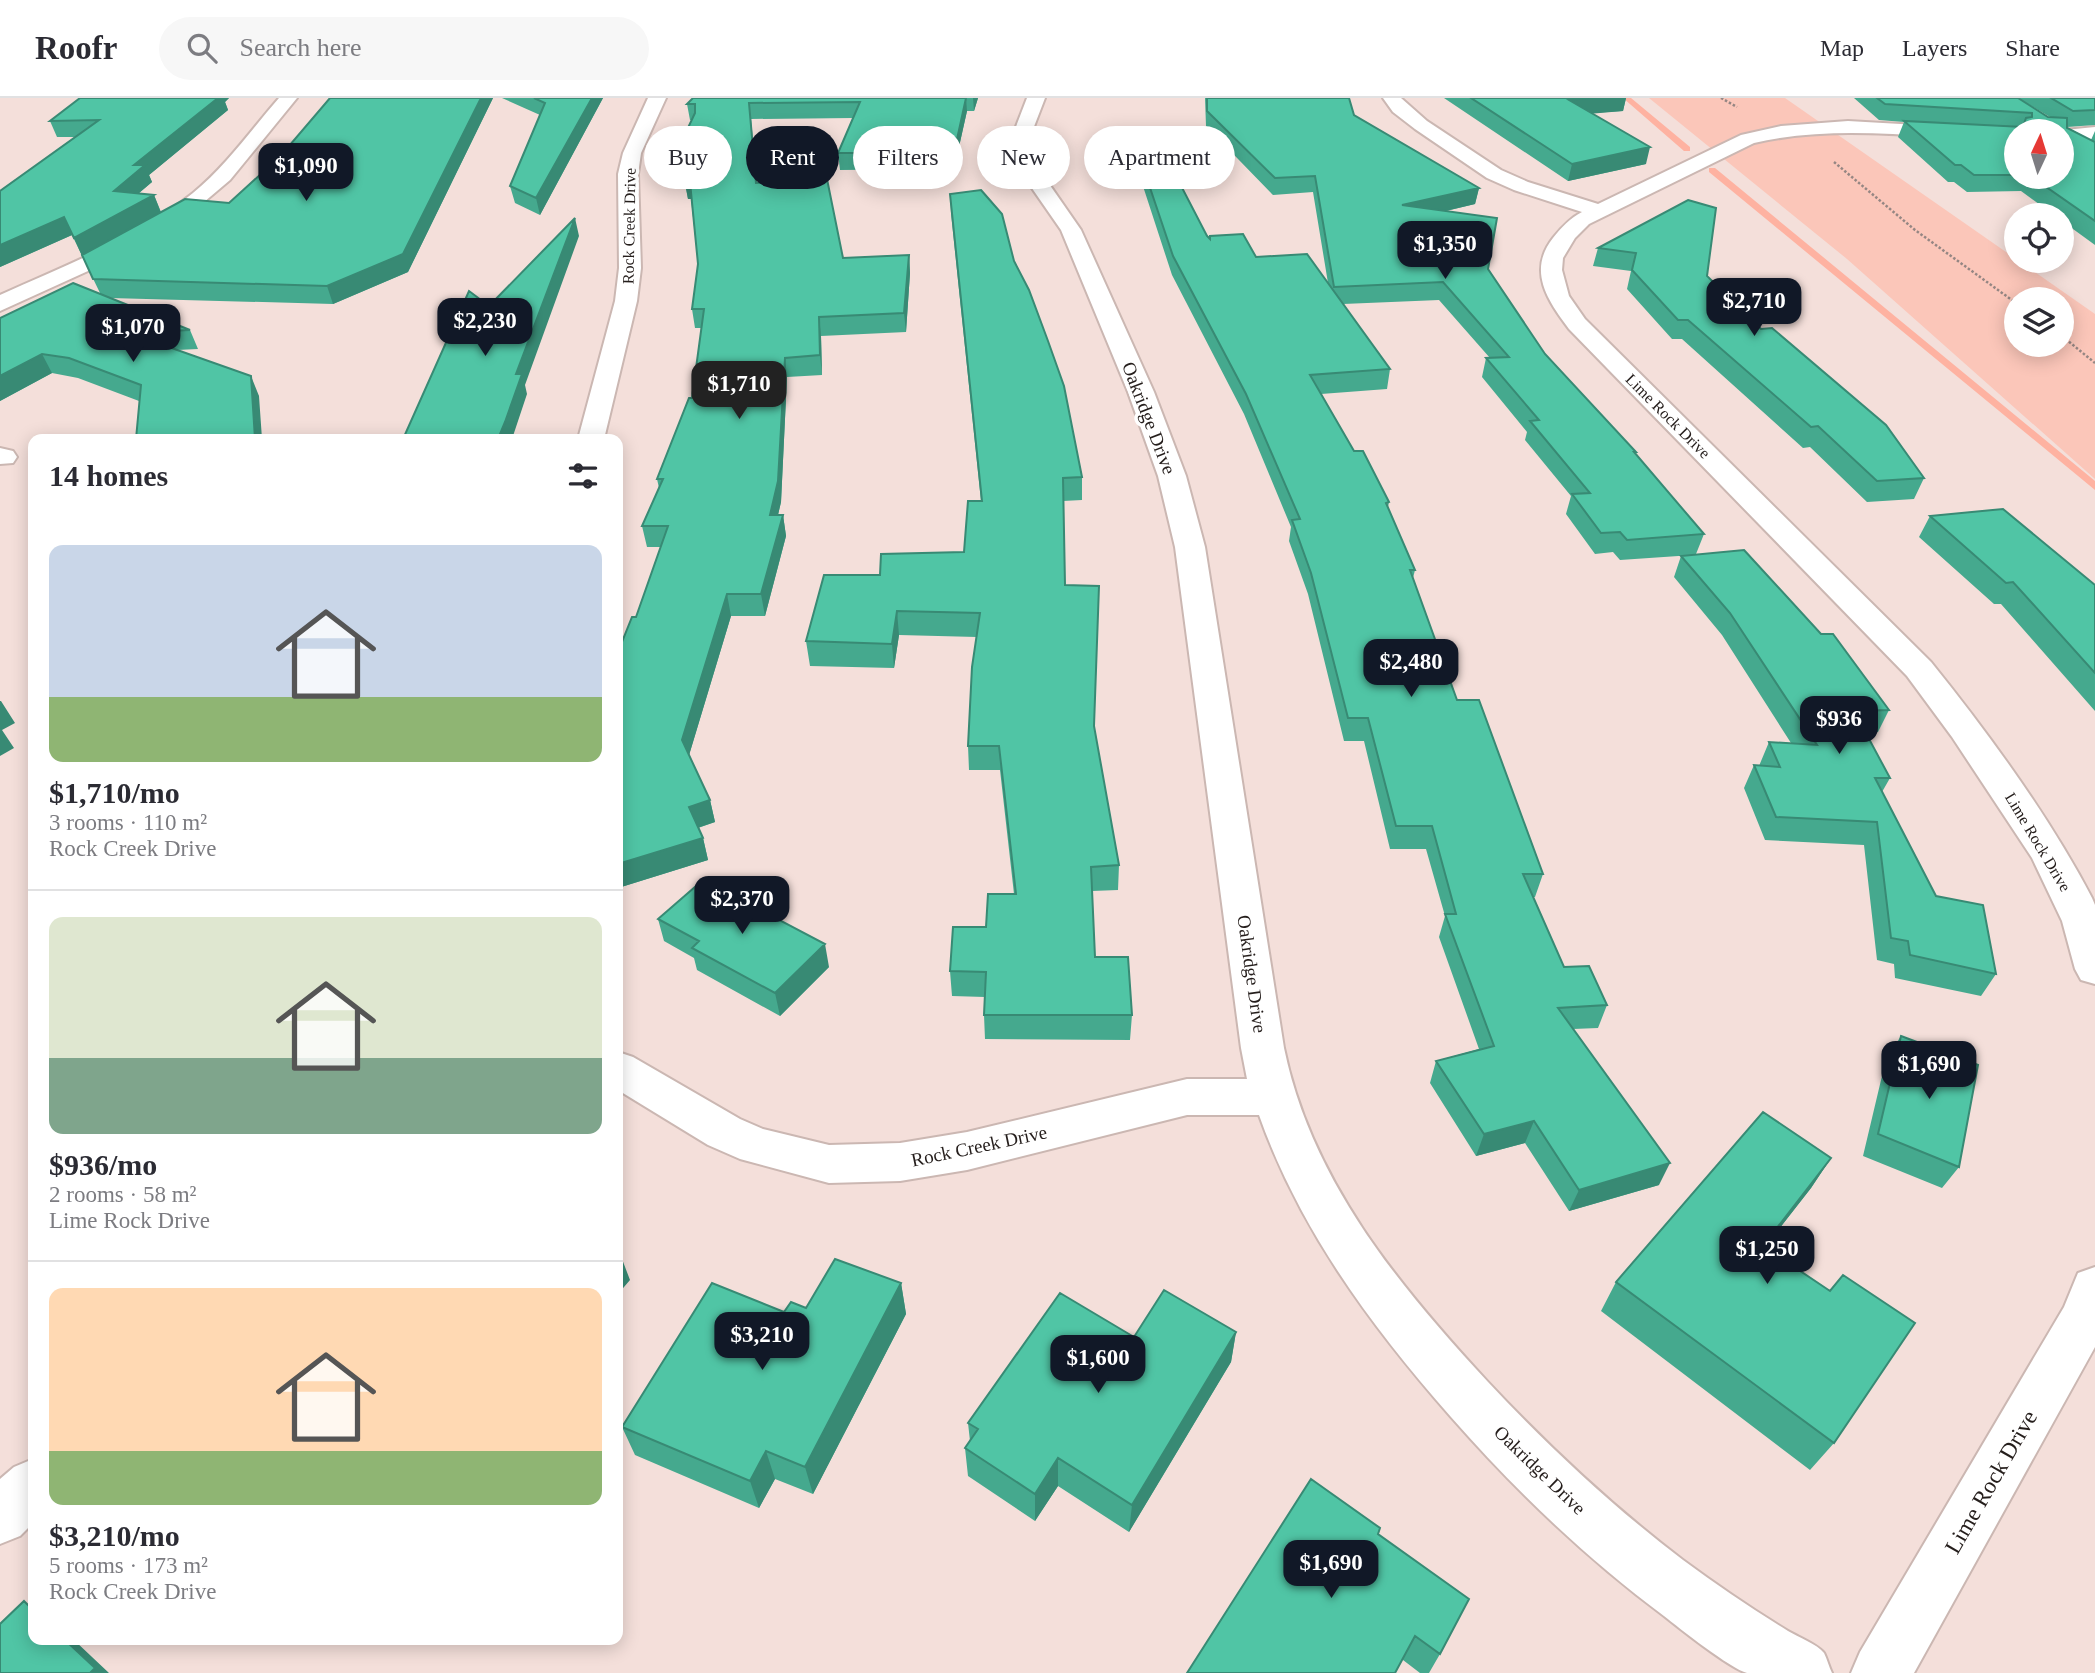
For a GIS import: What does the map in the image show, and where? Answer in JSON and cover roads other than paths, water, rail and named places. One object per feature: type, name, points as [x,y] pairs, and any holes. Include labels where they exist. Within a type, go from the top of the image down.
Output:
[{"type":"street","points":[[0,304],[124,245],[182,211],[216,182],[288,98]]},
{"type":"street","name":"Rock Creek Drive","points":[[592,434],[626,301],[630,268],[628,174],[632,153],[657,98]]},
{"type":"street","name":"Oakridge Drive","points":[[1036,98],[1021,137],[1021,152],[1028,168],[1071,230],[1141,392],[1172,476],[1190,547],[1259,1018],[1260,1040],[1274,1097],[1305,1175],[1353,1259],[1427,1353],[1541,1476],[1638,1559],[1749,1643],[1802,1673]]},
{"type":"street","points":[[1392,98],[1399,108],[1494,174],[1521,186],[1598,211]]},
{"type":"street","name":"Lime Rock Drive","points":[[2004,135],[1823,127],[1769,133],[1748,139],[1598,211],[1564,234],[1553,251],[1550,280],[1559,302],[1577,324],[1919,668],[1955,713],[2048,851],[2079,911],[2091,943],[2095,969]]},
{"type":"street","points":[[2074,134],[2095,134]]},
{"type":"street","name":"Rock Creek Drive","points":[[623,1072],[724,1132],[756,1146],[828,1164],[901,1162],[967,1151],[1187,1097],[1274,1097]]},
{"type":"street","name":"Lime Rock Drive","points":[[1881,1673],[2085,1317],[2095,1289]]},
{"type":"street","points":[[0,1516],[28,1491]]},
{"type":"waterway","points":[[1627,98],[1687,149]]},
{"type":"waterway","points":[[1712,170],[2095,487]]}]
